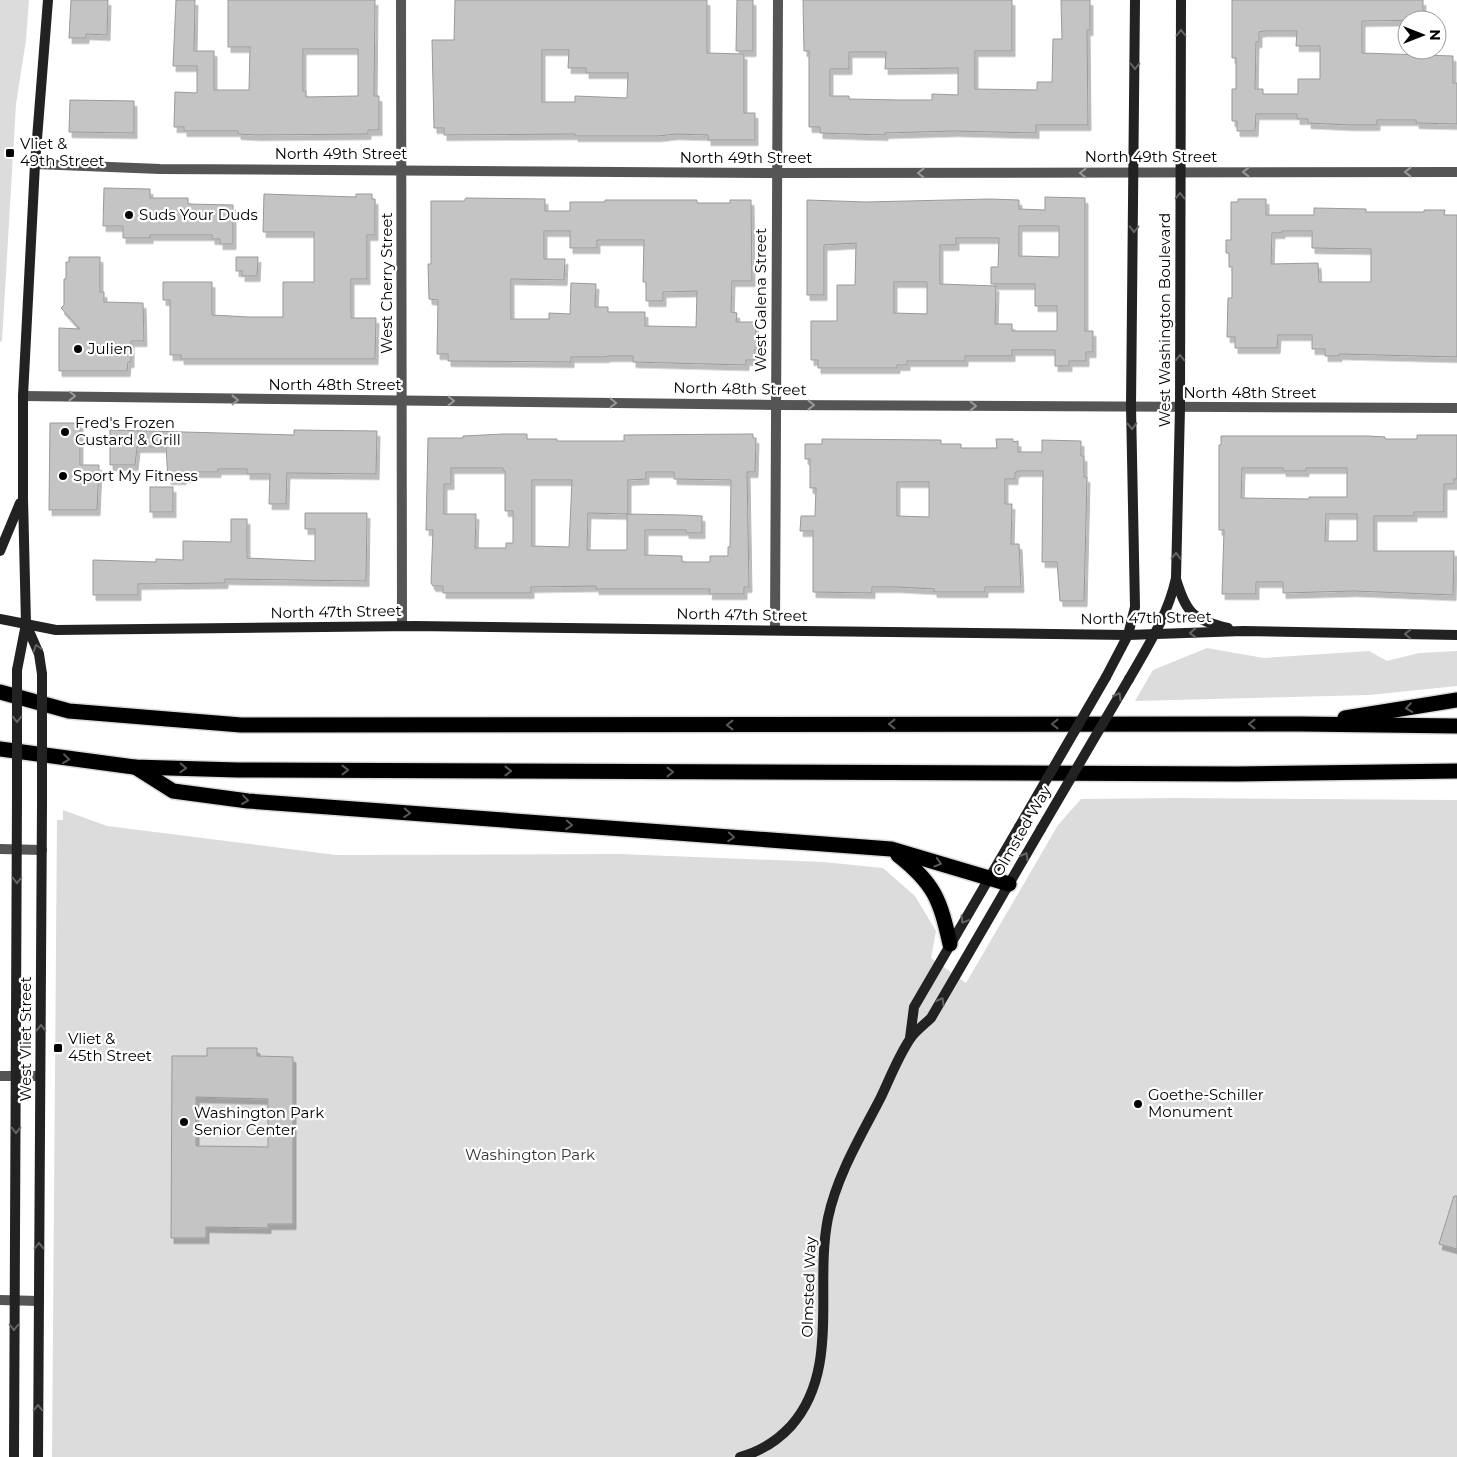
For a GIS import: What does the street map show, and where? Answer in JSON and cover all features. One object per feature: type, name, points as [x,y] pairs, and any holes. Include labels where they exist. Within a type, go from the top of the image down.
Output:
[{"type":"highway","points":[[0,692],[69,711],[242,725],[1301,724],[1457,726]]},
{"type":"highway","points":[[1301,724],[1457,700]]},
{"type":"highway","points":[[0,749],[134,767],[238,770],[1227,774],[1457,772]]},
{"type":"highway","points":[[134,767],[172,791],[248,801],[891,849],[1009,884]]},
{"type":"highway","points":[[1407,771],[1457,777]]},
{"type":"highway","points":[[891,849],[916,869],[931,886],[941,905],[950,944]]},
{"type":"street","name":"West Vliet Street","points":[[14,1457],[17,670],[26,624],[22,498],[23,396],[36,164],[48,0]]},
{"type":"street","name":"West Cherry Street","points":[[401,0],[402,626]]},
{"type":"street","name":"West Galena Street","points":[[775,630],[778,0]]},
{"type":"street","name":"West Washington Boulevard","points":[[1128,635],[1135,600],[1131,406],[1135,173],[1135,0]]},
{"type":"street","name":"West Washington Boulevard","points":[[1154,635],[1172,596],[1176,578],[1180,408],[1181,0]]},
{"type":"street","name":"North 49th Street","points":[[36,164],[160,168],[776,173],[1457,172]]},
{"type":"street","name":"North 48th Street","points":[[23,396],[150,400],[402,400],[1180,408],[1457,408]]},
{"type":"street","points":[[0,551],[22,498]]},
{"type":"street","points":[[1176,578],[1182,600],[1191,614],[1211,624],[1243,631]]},
{"type":"street","name":"North 47th Street","points":[[0,619],[56,630],[402,626],[1128,635],[1243,631],[1457,635]]},
{"type":"street","name":"West Vliet Street","points":[[26,624],[39,654],[42,674],[38,1457]]},
{"type":"street","name":"Olmsted Way","points":[[740,1457],[758,1451],[785,1433],[800,1416],[809,1400],[820,1364],[822,1272],[831,1209],[850,1158],[910,1038],[914,1006],[1019,827],[1128,635]]},
{"type":"street","name":"Olmsted Way","points":[[910,1038],[931,1018],[1154,635]]},
{"type":"street","points":[[0,849],[42,850]]},
{"type":"street","points":[[0,1076],[40,1076]]},
{"type":"street","points":[[0,1300],[39,1301]]},
{"type":"green space","points":[[0,0],[29,0],[26,40],[16,104],[2,341],[0,342]]},
{"type":"green space","points":[[1207,648],[1264,658],[1369,651],[1387,661],[1419,653],[1457,651],[1457,686],[1369,695],[1135,701],[1153,670]]},
{"type":"green space","name":"Washington Park","points":[[1081,799],[1457,800],[1457,1457],[52,1457],[57,820],[63,820],[63,810],[107,826],[336,855],[619,854],[824,862],[883,868],[915,896],[936,931],[931,958],[966,983],[1058,825]]},
{"type":"building","points":[[71,0],[108,0],[107,35],[86,34],[86,38],[69,38]]},
{"type":"building","points":[[176,0],[195,0],[194,51],[214,51],[214,90],[249,90],[250,47],[228,47],[228,0],[375,0],[374,96],[379,96],[379,130],[368,130],[368,134],[257,135],[238,134],[238,131],[184,131],[184,127],[174,127],[175,92],[197,93],[197,66],[173,66]],"holes":[[[303,49],[358,49],[358,96],[306,97],[306,91],[303,91]]]},
{"type":"building","points":[[455,0],[707,0],[707,53],[744,54],[744,113],[755,113],[755,140],[708,140],[708,135],[676,134],[658,136],[575,136],[575,134],[444,135],[444,128],[434,128],[432,40],[454,40]],"holes":[[[542,50],[569,50],[568,68],[586,68],[586,73],[628,73],[627,98],[575,96],[575,102],[542,102]]]},
{"type":"building","points":[[737,0],[753,0],[753,51],[736,51]]},
{"type":"building","points":[[803,0],[1012,0],[1012,51],[975,51],[975,89],[1037,90],[1037,82],[1052,82],[1053,39],[1062,39],[1061,0],[1090,0],[1090,30],[1087,30],[1088,125],[1036,125],[1036,133],[955,131],[885,133],[885,135],[820,133],[820,127],[809,127],[809,51],[804,51]],"holes":[[[849,52],[886,52],[885,69],[958,68],[958,95],[932,94],[932,100],[849,99],[849,96],[830,96],[830,69],[849,69]]]},
{"type":"building","points":[[1232,0],[1423,0],[1423,10],[1397,10],[1397,20],[1362,21],[1362,53],[1397,54],[1397,60],[1447,60],[1447,56],[1453,56],[1453,83],[1457,83],[1457,124],[1416,123],[1416,120],[1377,120],[1377,125],[1308,123],[1308,119],[1297,119],[1297,114],[1256,114],[1255,131],[1237,131],[1237,121],[1232,121],[1232,89],[1236,89],[1236,58],[1232,58]],"holes":[[[1297,31],[1296,46],[1320,46],[1320,79],[1298,79],[1298,94],[1263,94],[1263,89],[1255,89],[1256,42],[1259,42],[1259,32]]]},
{"type":"building","points":[[70,100],[134,101],[134,133],[69,132]]},
{"type":"building","points":[[104,188],[150,189],[150,198],[188,198],[188,204],[233,205],[233,244],[220,244],[220,239],[212,239],[212,235],[150,235],[150,238],[123,238],[123,226],[103,226]]},
{"type":"building","points":[[264,194],[356,197],[356,194],[372,194],[372,199],[375,199],[375,235],[367,235],[367,279],[351,279],[351,318],[376,318],[375,359],[181,359],[181,355],[170,355],[170,300],[163,300],[163,282],[212,282],[212,315],[283,317],[283,282],[314,282],[314,232],[263,232]]},
{"type":"building","points":[[1045,197],[1085,198],[1085,331],[1093,331],[1093,352],[1086,352],[1086,361],[1069,361],[1069,366],[1055,366],[1055,350],[1012,350],[1012,356],[965,356],[965,361],[907,361],[907,365],[897,365],[897,368],[818,368],[818,360],[811,360],[811,321],[837,321],[837,285],[855,285],[856,243],[824,245],[824,295],[807,295],[807,200],[866,202],[1019,200],[1019,209],[1045,210]],"holes":[[[1019,226],[1059,226],[1059,257],[1019,256]],[[956,238],[999,238],[998,267],[991,267],[991,284],[1035,284],[1035,306],[1057,306],[1057,331],[1012,331],[1012,324],[995,324],[996,286],[940,284],[940,245],[956,245]],[[894,282],[927,282],[927,314],[894,313]]]},
{"type":"building","points":[[466,198],[545,199],[545,211],[570,211],[570,202],[697,200],[697,203],[730,203],[730,200],[751,200],[752,281],[732,281],[731,312],[737,313],[736,322],[755,322],[757,349],[755,349],[755,360],[746,360],[746,365],[633,362],[633,356],[571,357],[571,362],[448,361],[448,354],[437,354],[438,300],[429,299],[428,264],[431,264],[431,201],[464,201]],"holes":[[[544,231],[570,231],[570,248],[597,248],[597,240],[644,240],[643,282],[646,282],[646,301],[663,301],[663,292],[697,291],[696,327],[645,326],[645,312],[608,312],[608,307],[595,307],[596,284],[571,283],[570,314],[549,313],[549,319],[511,319],[511,279],[564,280],[565,259],[544,259]]]},
{"type":"building","points":[[1238,199],[1266,199],[1266,215],[1314,215],[1314,208],[1366,209],[1366,212],[1445,210],[1444,215],[1457,215],[1457,357],[1339,354],[1339,356],[1325,356],[1325,349],[1312,349],[1312,335],[1278,335],[1277,348],[1235,348],[1235,337],[1227,337],[1228,298],[1232,298],[1232,267],[1229,267],[1229,253],[1226,253],[1226,240],[1231,240],[1231,202],[1238,202]],"holes":[[[1312,231],[1312,248],[1371,249],[1371,282],[1319,282],[1318,263],[1271,264],[1272,233]]]},
{"type":"building","points":[[69,257],[100,257],[100,292],[104,292],[104,302],[143,303],[144,341],[131,341],[131,362],[128,362],[127,371],[59,371],[59,328],[80,329],[61,308],[64,305],[64,279],[66,279],[66,262],[69,262]]},
{"type":"building","points":[[236,257],[258,257],[257,276],[242,276],[242,271],[236,271]]},
{"type":"building","points":[[50,423],[80,423],[80,465],[99,465],[97,510],[49,510]]},
{"type":"building","points":[[110,430],[294,435],[294,430],[377,431],[376,474],[287,473],[286,504],[269,504],[270,474],[247,474],[247,469],[218,469],[218,472],[188,472],[188,477],[183,477],[183,479],[168,479],[166,447],[137,447],[135,465],[110,465]]},
{"type":"building","points":[[527,434],[527,439],[624,441],[624,435],[753,434],[753,438],[756,438],[755,472],[747,472],[749,587],[744,587],[744,594],[709,594],[710,589],[596,589],[596,586],[531,587],[531,593],[443,593],[443,586],[433,586],[431,583],[433,530],[426,530],[428,438],[463,438],[463,436]],"holes":[[[451,468],[503,468],[503,471],[505,471],[505,511],[513,511],[513,543],[506,543],[506,548],[475,548],[476,514],[444,514],[444,484],[451,484]],[[646,472],[674,472],[674,479],[731,480],[730,547],[728,547],[728,556],[710,556],[710,562],[682,562],[682,556],[645,555],[645,530],[686,530],[686,533],[702,533],[702,516],[683,515],[627,514],[627,550],[587,550],[588,513],[628,514],[628,480],[646,479]],[[532,480],[572,480],[569,547],[532,546]]]},
{"type":"building","points":[[1417,435],[1457,435],[1457,479],[1454,479],[1454,484],[1444,484],[1444,512],[1414,512],[1414,516],[1374,516],[1374,551],[1454,551],[1453,595],[1354,591],[1283,593],[1283,582],[1256,582],[1256,594],[1222,594],[1224,530],[1219,530],[1219,445],[1221,445],[1221,436],[1368,436],[1385,437],[1385,439],[1417,439]],"holes":[[[1242,468],[1283,468],[1283,471],[1306,471],[1306,468],[1347,468],[1347,497],[1309,497],[1309,499],[1241,498]],[[1326,514],[1357,514],[1357,541],[1325,541]]]},
{"type":"building","points":[[822,439],[941,440],[941,444],[961,444],[961,448],[997,448],[996,439],[1013,439],[1013,442],[1018,441],[1018,452],[1042,452],[1042,440],[1081,441],[1081,456],[1084,456],[1084,477],[1087,477],[1084,601],[1060,601],[1057,562],[1042,562],[1043,471],[1018,471],[1015,473],[1015,479],[1005,479],[1005,504],[1012,504],[1011,544],[1019,544],[1021,587],[985,587],[985,592],[934,592],[934,589],[872,587],[872,593],[813,592],[813,531],[800,531],[801,516],[815,516],[816,488],[810,488],[810,459],[805,459],[805,444],[822,444]],"holes":[[[897,482],[929,482],[929,517],[897,516]]]},
{"type":"building","points":[[150,487],[173,487],[173,512],[150,512]]},
{"type":"building","points":[[305,513],[367,513],[366,581],[225,579],[225,583],[138,584],[138,595],[93,595],[93,560],[156,562],[156,559],[183,560],[183,541],[231,542],[231,519],[247,519],[247,558],[315,561],[315,529],[305,529]]},
{"type":"building","name":"Washington Park Senior Center","points":[[207,1048],[257,1048],[257,1056],[293,1057],[293,1224],[268,1224],[268,1228],[206,1227],[206,1238],[171,1238],[172,1056],[207,1056]],"holes":[[[196,1097],[268,1099],[268,1147],[196,1146]]]},
{"type":"building","points":[[1454,1196],[1457,1196],[1457,1249],[1439,1244]]},
{"type":"place","name":"Vliet & 49th Street","points":[[10,153]]},
{"type":"place","name":"Suds Your Duds","points":[[129,215]]},
{"type":"place","name":"Julien","points":[[78,349]]},
{"type":"place","name":"Fred's Frozen Custard & Grill","points":[[65,432]]},
{"type":"place","name":"Sport My Fitness","points":[[63,476]]},
{"type":"place","name":"Vliet & 45th Street","points":[[58,1048]]},
{"type":"place","name":"Goethe-Schiller Monument","points":[[1138,1104]]},
{"type":"place","name":"Washington Park Senior Center","points":[[184,1122]]}]
